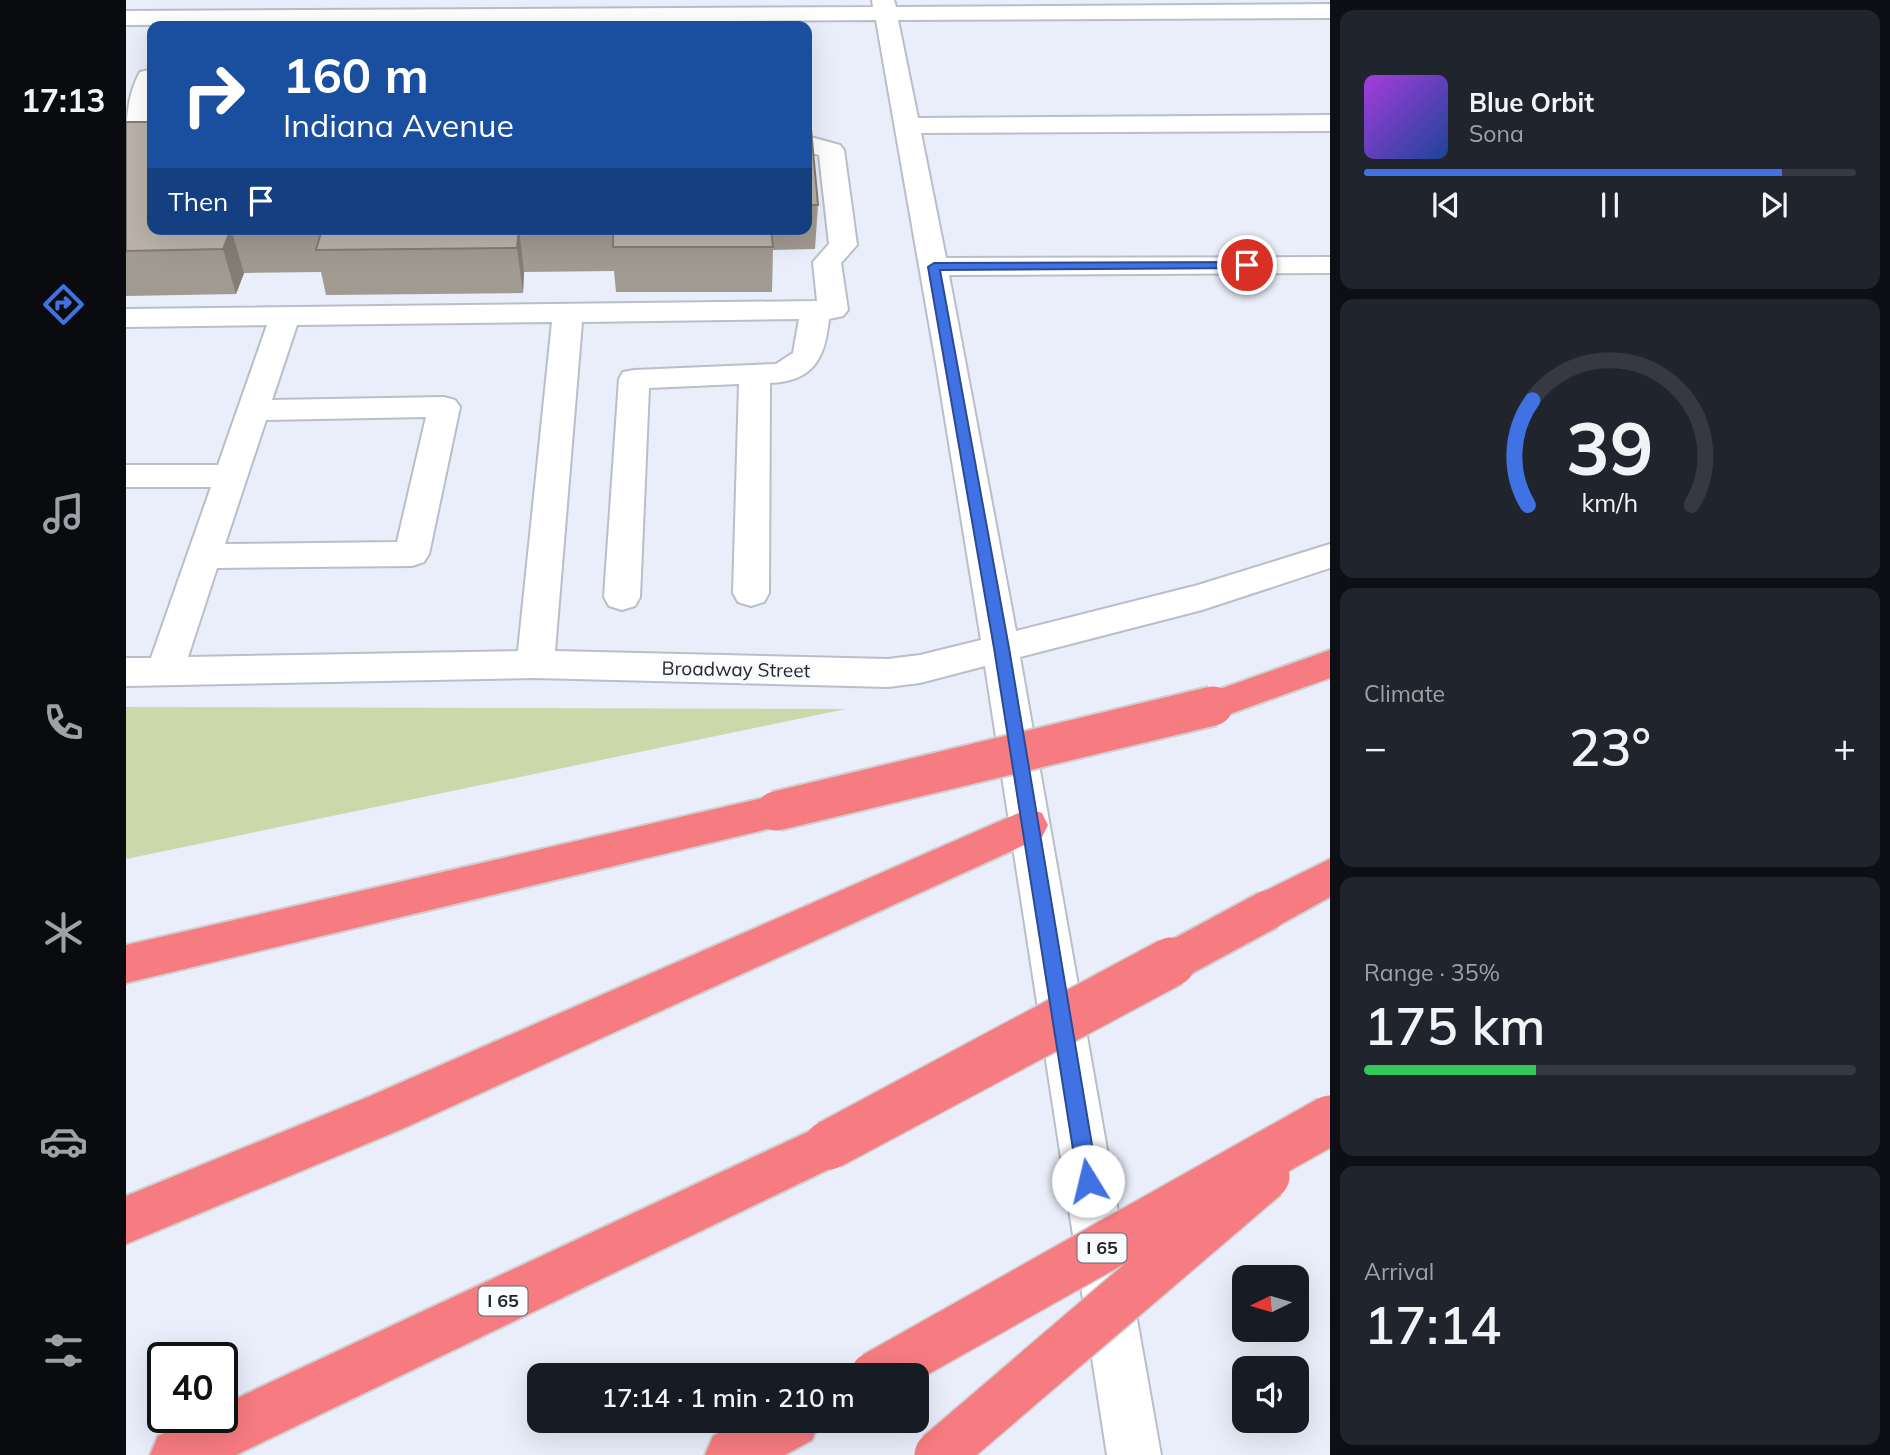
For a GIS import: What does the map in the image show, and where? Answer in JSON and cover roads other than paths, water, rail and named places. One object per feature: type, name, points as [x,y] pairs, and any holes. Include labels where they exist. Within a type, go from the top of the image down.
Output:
[{"type":"highway","points":[[126,964],[1213,706],[1330,664]]},
{"type":"highway","points":[[126,1220],[385,1114],[1028,825]]},
{"type":"highway","name":"I 65","points":[[177,1455],[829,1145],[1330,876]]},
{"type":"highway","points":[[939,1455],[1330,1120]]},
{"type":"highway","name":"I 65","points":[[898,1363],[1330,1120]]},
{"type":"highway","points":[[732,1455],[771,1433]]},
{"type":"street","points":[[126,18],[469,21],[884,7],[1285,5],[1330,10]]},
{"type":"street","points":[[884,7],[934,267],[1001,648],[1133,1455]]},
{"type":"street","points":[[126,147],[147,83]]},
{"type":"street","points":[[908,126],[1330,123]]},
{"type":"street","points":[[126,318],[833,310],[827,262],[843,245],[831,150],[812,145]]},
{"type":"street","points":[[126,153],[147,153]]},
{"type":"street","points":[[934,267],[1330,265]]},
{"type":"street","points":[[622,597],[634,379],[782,373],[801,366],[808,354],[815,311]]},
{"type":"street","points":[[536,664],[568,313]]},
{"type":"street","points":[[165,671],[285,316]]},
{"type":"street","points":[[751,593],[755,374]]},
{"type":"street","points":[[204,556],[412,554],[444,407],[254,410]]},
{"type":"street","points":[[126,476],[230,476]]},
{"type":"street","name":"Broadway Street","points":[[126,672],[536,664],[888,673],[920,669],[1202,597],[1330,556]]}]
